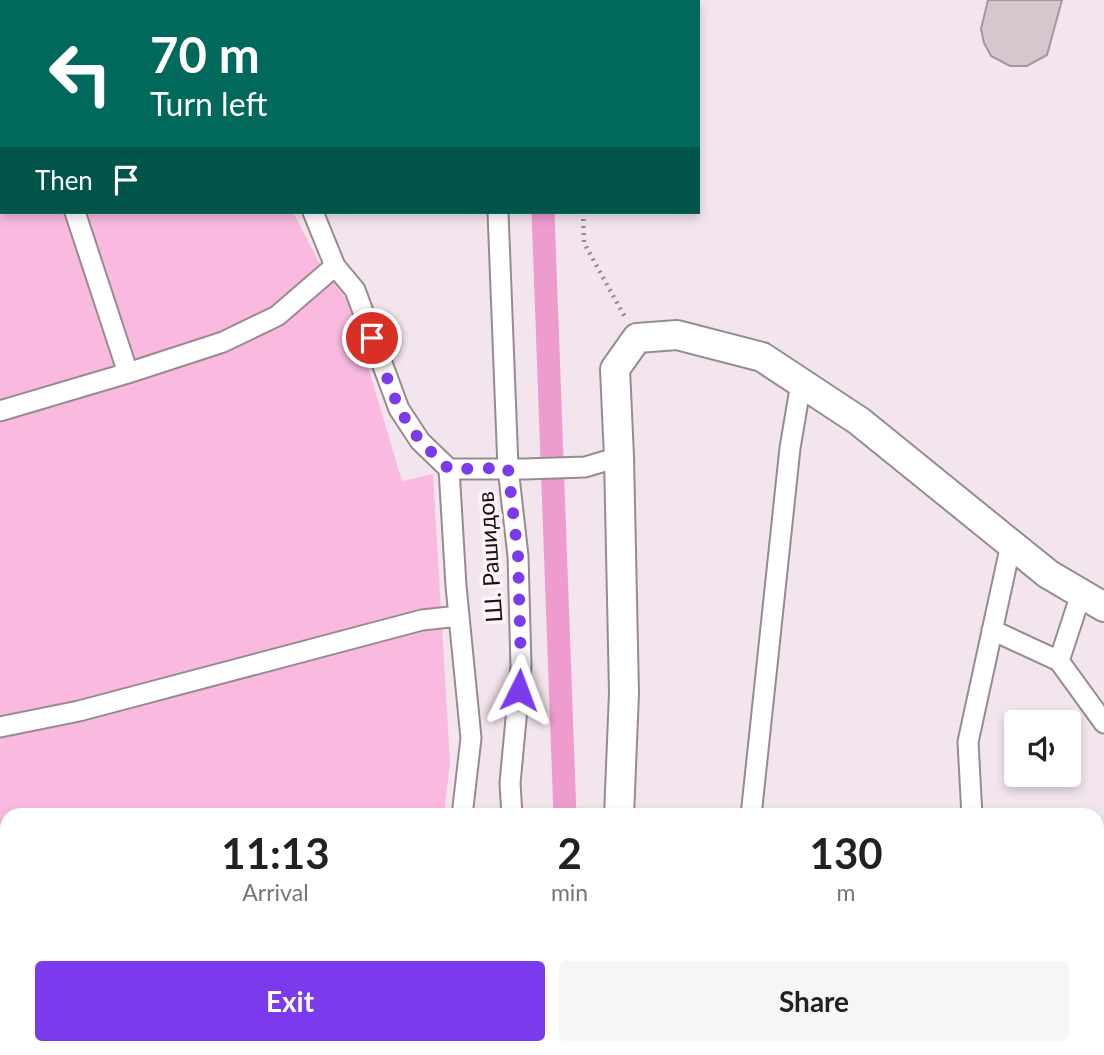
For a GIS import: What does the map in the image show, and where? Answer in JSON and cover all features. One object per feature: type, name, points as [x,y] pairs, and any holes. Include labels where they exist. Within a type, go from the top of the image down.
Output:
[{"type":"street","points":[[76,214],[128,373]]},
{"type":"street","points":[[314,214],[335,266],[355,290],[399,409],[420,441],[449,469],[471,738],[464,808]]},
{"type":"street","name":"Ш. Рашидов","points":[[498,214],[516,469],[521,666],[510,783],[512,808]]},
{"type":"street","points":[[0,411],[223,342],[277,316],[335,266]]},
{"type":"street","points":[[619,808],[624,694],[615,369],[636,338],[677,335],[762,357],[859,421],[1048,574],[1093,601],[1059,662]]},
{"type":"street","points":[[752,808],[790,448],[802,383]]},
{"type":"street","points":[[449,469],[585,467],[619,457]]},
{"type":"street","points":[[972,808],[968,742],[1011,544]]},
{"type":"street","points":[[0,727],[79,711],[422,620],[459,616]]},
{"type":"street","points":[[992,629],[1059,662],[1104,723]]},
{"type":"path","points":[[583,214],[584,243],[636,338]]},
{"type":"shaded area","points":[[0,214],[294,214],[318,260],[349,303],[402,481],[433,474],[450,762],[445,808],[0,808]]},
{"type":"building","points":[[988,0],[1062,0],[1047,55],[1027,66],[1010,66],[991,56],[981,29]]},
{"type":"waterway","points":[[543,214],[565,808]]},
{"type":"route","points":[[372,338],[399,409],[420,441],[449,469],[508,468],[518,556],[521,666],[519,690]]}]
